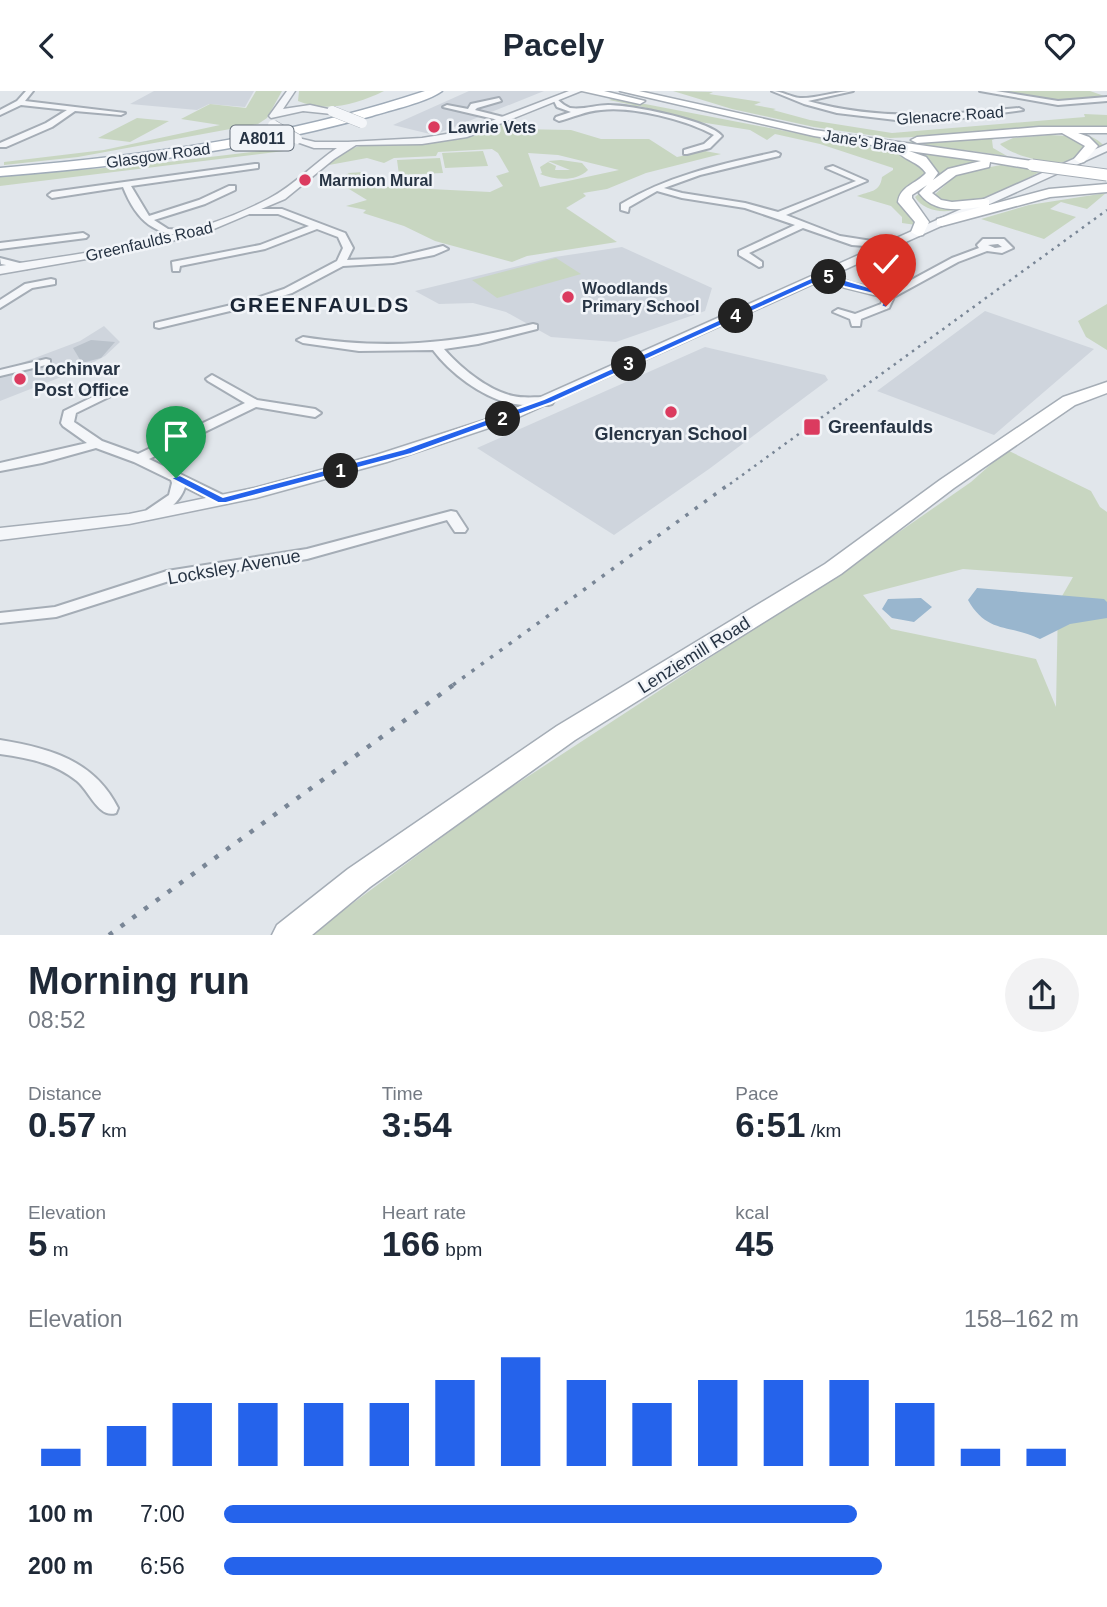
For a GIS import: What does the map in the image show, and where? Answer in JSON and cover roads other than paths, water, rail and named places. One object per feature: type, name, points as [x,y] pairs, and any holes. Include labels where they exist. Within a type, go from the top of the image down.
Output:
[{"type":"main road","points":[[384,105],[409,91]]},
{"type":"main road","name":"Glasgow Road","points":[[0,171],[199,146],[309,125],[424,91]]},
{"type":"main road","points":[[369,128],[378,118],[437,91]]},
{"type":"main road","name":"Glasgow Road","points":[[0,171],[115,161],[238,143],[340,121],[437,91]]},
{"type":"main road","name":"Jane's Brae","points":[[625,91],[814,133],[1107,173]]},
{"type":"main road","name":"Jane's Brae","points":[[641,91],[769,123],[1036,164]]},
{"type":"main road","points":[[669,91],[769,123]]},
{"type":"main road","points":[[321,109],[354,105],[391,92]]},
{"type":"main road","points":[[572,93],[592,92],[769,123]]},
{"type":"main road","points":[[0,171],[149,147],[260,126],[272,120]]},
{"type":"main road","points":[[838,134],[914,140],[1107,130]]},
{"type":"main road","points":[[1067,131],[1093,137],[1106,147]]},
{"type":"main road","points":[[814,133],[903,153],[922,160],[929,167],[931,176],[906,193],[905,198],[905,202],[922,222],[918,232]]},
{"type":"main road","points":[[1036,164],[998,150],[991,145],[991,141],[1007,135],[1067,134],[1085,139],[1092,146],[1080,159]]},
{"type":"main road","points":[[0,171],[149,163],[281,145],[313,145]]},
{"type":"main road","points":[[984,203],[946,205],[932,201],[925,193],[959,169],[991,164],[1036,164]]},
{"type":"main road","points":[[943,222],[1049,193],[1103,188]]},
{"type":"main road","points":[[905,198],[929,210],[963,211]]},
{"type":"main road","name":"Lenziemill Road","points":[[288,935],[359,879],[566,733],[833,569],[947,484],[1069,401],[1107,387]]},
{"type":"street","points":[[0,113],[20,103],[30,91]]},
{"type":"street","name":"Glenacre Road","points":[[775,91],[858,116],[893,119],[929,119],[1019,110]]},
{"type":"street","points":[[799,100],[850,91]]},
{"type":"street","points":[[983,91],[1058,103],[1107,99]]},
{"type":"street","points":[[290,92],[289,103],[321,109],[412,141]]},
{"type":"street","points":[[272,120],[290,92]]},
{"type":"street","points":[[313,145],[412,141],[467,134],[572,93]]},
{"type":"street","points":[[470,111],[481,104],[499,100]]},
{"type":"street","points":[[555,100],[563,107]]},
{"type":"street","points":[[20,103],[121,113]]},
{"type":"street","points":[[446,107],[505,120]]},
{"type":"street","points":[[537,107],[563,107],[582,111]]},
{"type":"street","points":[[559,119],[600,107],[619,107],[692,124],[717,134],[707,146],[687,152]]},
{"type":"street","points":[[2,145],[48,125],[74,108]]},
{"type":"street","points":[[272,120],[289,110],[321,109]]},
{"type":"street","points":[[272,120],[297,139],[324,152],[322,161]]},
{"type":"street","name":"Greenfaulds Road","points":[[0,262],[26,266],[161,236],[192,233],[276,206],[322,161],[370,137],[369,128]]},
{"type":"street","points":[[0,534],[152,513],[222,500],[407,451],[505,418],[548,401],[1106,147]]},
{"type":"street","points":[[625,210],[624,206],[637,197],[657,188],[776,154]]},
{"type":"street","points":[[52,195],[255,166]]},
{"type":"street","points":[[779,215],[863,181],[830,168]]},
{"type":"street","points":[[126,185],[141,212],[161,236]]},
{"type":"street","points":[[149,219],[202,202],[232,188]]},
{"type":"street","points":[[657,188],[673,196],[755,208],[853,244],[888,246]]},
{"type":"street","points":[[276,206],[342,235],[348,248],[341,263]]},
{"type":"street","points":[[176,269],[175,264],[262,247],[319,225]]},
{"type":"street","points":[[759,264],[742,253],[802,225]]},
{"type":"street","points":[[0,246],[83,236]]},
{"type":"street","points":[[853,244],[859,250],[859,258]]},
{"type":"street","points":[[825,275],[848,285],[890,295],[955,260],[987,248]]},
{"type":"street","points":[[159,325],[247,305],[288,292],[341,263],[394,261],[443,250]]},
{"type":"street","points":[[0,305],[29,286],[51,282]]},
{"type":"street","points":[[838,312],[856,320],[886,306],[890,295]]},
{"type":"street","points":[[303,340],[372,348],[435,345],[493,337],[533,327]]},
{"type":"street","points":[[435,345],[449,362],[508,398],[548,401]]},
{"type":"street","points":[[0,373],[46,362]]},
{"type":"street","points":[[212,379],[254,403],[315,413]]},
{"type":"street","points":[[113,392],[70,411],[67,423],[97,444],[139,459],[222,500]]},
{"type":"street","points":[[505,418],[508,398]]},
{"type":"street","points":[[139,459],[254,403]]},
{"type":"street","points":[[0,467],[97,444]]},
{"type":"street","points":[[152,513],[175,497],[179,482],[176,478]]},
{"type":"street","name":"Locksley Avenue","points":[[0,618],[56,612],[167,576],[307,554],[451,515],[460,529]]},
{"type":"street","points":[[0,747],[33,751],[72,766],[99,788],[110,808]]},
{"type":"water","points":[[977,588],[1104,599],[1107,602],[1107,618],[1070,624],[1040,639],[1000,627],[983,618],[968,600]]},
{"type":"water","points":[[921,598],[932,607],[914,622],[892,618],[882,609],[888,599]]},
{"type":"railway","points":[[730,484],[1107,210]]},
{"type":"railway","points":[[453,685],[732,482]]},
{"type":"railway","points":[[109,935],[456,683]]},
{"type":"place","name":"Lawrie Vets","points":[[434,127]]},
{"type":"place","name":"Marmion Mural","points":[[305,180]]},
{"type":"place","name":"Woodlands Primary School","points":[[568,297]]},
{"type":"place","name":"Lochinvar Post Office","points":[[20,379]]},
{"type":"place","name":"Glencryan School","points":[[671,412]]},
{"type":"place","name":"Greenfaulds","points":[[812,427]]},
{"type":"district","name":"GREENFAULDS","points":[[320,305]]}]
